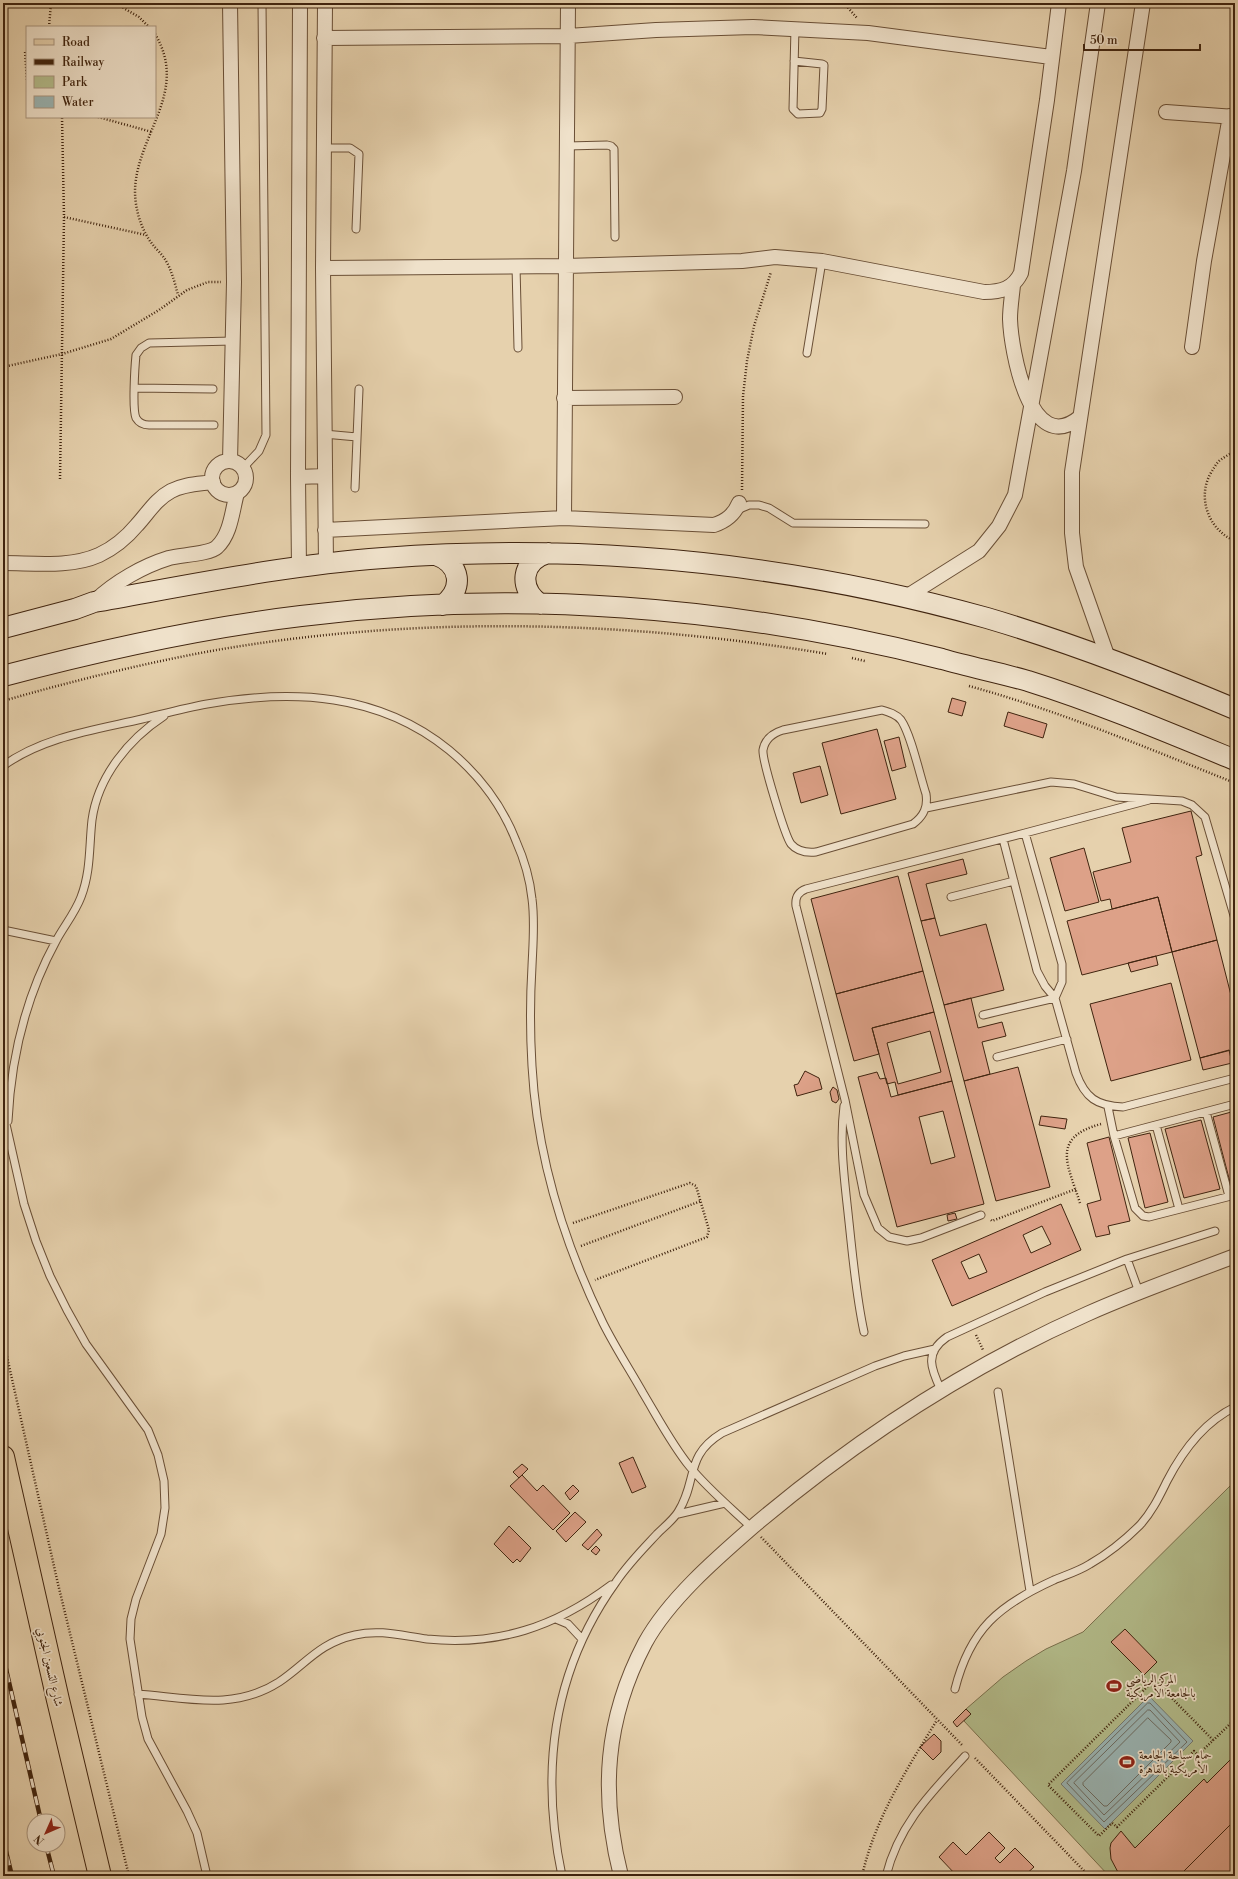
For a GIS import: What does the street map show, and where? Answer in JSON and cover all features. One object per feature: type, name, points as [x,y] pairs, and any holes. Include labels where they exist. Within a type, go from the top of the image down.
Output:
[{"type":"main road","points":[[540,604],[528,592],[525,584],[525,576],[533,561],[548,553]]},
{"type":"main road","points":[[3,628],[75,609],[94,602],[299,567],[436,555],[548,553],[630,557],[728,566],[847,585],[906,597],[994,621],[1108,658],[1235,709]]},
{"type":"main road","points":[[436,555],[450,563],[457,577],[455,593],[443,605]]},
{"type":"main road","points":[[3,676],[161,638],[301,616],[372,609],[443,605],[540,604],[613,607],[716,616],[781,625],[889,646],[1027,681],[1177,736],[1235,760]]},
{"type":"main road","name":"شارع التسعين الجنوبي","points":[[3,1457],[56,1693],[100,1876]]},
{"type":"street","points":[[230,3],[234,282],[230,461]]},
{"type":"street","points":[[299,567],[300,3]]},
{"type":"street","points":[[324,3],[323,268],[326,564]]},
{"type":"street","points":[[564,518],[568,3]]},
{"type":"street","points":[[323,268],[565,266],[742,261],[776,257],[822,261],[984,292],[1002,291],[1013,285],[1021,273],[1024,258],[1047,100],[1051,57],[1059,3]]},
{"type":"street","points":[[906,597],[979,551],[999,526],[1015,495],[1074,171],[1098,3]]},
{"type":"street","points":[[1108,658],[1076,567],[1072,533],[1072,472],[1143,3]]},
{"type":"street","points":[[324,38],[568,36],[656,30],[753,27],[795,28],[868,33],[1051,57]]},
{"type":"street","points":[[1166,112],[1232,117],[1204,261],[1192,347]]},
{"type":"street","points":[[1013,285],[1010,318],[1014,350],[1031,406],[1039,418],[1053,426],[1068,425],[1080,417]]},
{"type":"street","points":[[564,398],[675,397]]},
{"type":"street","points":[[94,602],[105,592],[127,578],[153,565],[168,559],[215,549],[222,541],[227,531],[237,493],[241,490],[246,479],[243,468],[235,462],[230,461],[220,464],[213,472],[213,482],[215,488],[225,494],[237,493]]},
{"type":"street","points":[[298,477],[325,476]]},
{"type":"street","points":[[3,563],[74,562],[99,555],[110,549],[130,533],[152,506],[171,491],[182,486],[213,482]]},
{"type":"street","points":[[325,530],[564,518],[714,526],[728,519],[738,507]]},
{"type":"street","points":[[621,1876],[614,1849],[609,1818],[609,1757],[614,1726],[633,1668],[647,1640],[683,1593],[722,1554],[752,1528],[842,1456],[941,1390],[1035,1338],[1139,1292],[1235,1256]]},
{"type":"lane","points":[[243,468],[259,451],[266,435],[262,3]]},
{"type":"lane","points":[[794,62],[824,65],[822,109],[820,113],[798,114],[793,109],[794,62],[795,28]]},
{"type":"lane","points":[[567,146],[607,145],[614,149],[615,237]]},
{"type":"lane","points":[[324,148],[350,148],[359,154],[356,229]]},
{"type":"lane","points":[[807,353],[822,261]]},
{"type":"lane","points":[[516,266],[518,348]]},
{"type":"lane","points":[[214,425],[144,425],[136,417],[136,355],[141,348],[149,343],[233,341]]},
{"type":"lane","points":[[135,388],[214,389]]},
{"type":"lane","points":[[355,488],[358,389]]},
{"type":"lane","points":[[324,434],[357,437]]},
{"type":"lane","points":[[738,507],[759,505],[769,508],[794,523],[925,524]]},
{"type":"lane","points":[[3,766],[20,754],[46,743],[74,734],[205,705],[243,699],[282,697],[321,698],[352,702],[382,711],[411,724],[431,737],[462,761],[483,784],[501,810],[516,838],[526,868],[532,899],[534,930],[530,1015],[532,1069],[541,1137],[548,1174],[571,1249],[604,1325],[673,1443],[692,1470],[752,1528]]},
{"type":"lane","points":[[882,710],[891,713],[900,719],[906,729],[926,794],[926,808],[924,815],[913,824],[816,852],[802,852],[791,844],[788,838],[763,757],[766,742],[770,736],[783,730],[871,711],[882,710]]},
{"type":"lane","points":[[7,1129],[9,1097],[21,1033],[32,995],[56,941],[75,912],[82,896],[90,863],[92,818],[98,797],[118,758],[132,741],[149,726],[167,714]]},
{"type":"lane","points":[[926,808],[1051,782],[1074,784],[1116,797],[1182,802],[1192,805],[1199,810],[1204,817],[1235,919]]},
{"type":"lane","points":[[981,1215],[914,1240],[898,1240],[883,1233],[872,1218],[864,1195],[845,1100],[796,906],[798,894],[806,889],[1025,834],[1149,800]]},
{"type":"lane","points":[[1025,834],[1062,964],[1062,982],[1055,998]]},
{"type":"lane","points":[[1003,839],[1037,971],[1044,986],[1055,998],[1080,1085],[1088,1095],[1097,1102],[1108,1107],[1123,1107],[1235,1078]]},
{"type":"lane","points":[[951,897],[1014,880]]},
{"type":"lane","points":[[3,930],[56,941]]},
{"type":"lane","points":[[983,1015],[1055,998]]},
{"type":"lane","points":[[997,1057],[1066,1039]]},
{"type":"lane","points":[[845,1100],[842,1130],[843,1168],[854,1274],[864,1332]]},
{"type":"lane","points":[[1114,1136],[1235,1104]]},
{"type":"lane","points":[[1108,1107],[1114,1136],[1135,1208],[1138,1213],[1149,1217],[1232,1196],[1206,1112]]},
{"type":"lane","points":[[3,1112],[14,1167],[24,1204],[36,1241],[50,1276],[86,1344],[148,1430],[158,1455],[164,1481],[165,1508],[161,1534],[136,1599],[131,1619],[130,1639],[142,1717],[148,1739],[190,1816],[203,1856],[207,1876]]},
{"type":"lane","points":[[1156,1125],[1179,1209]]},
{"type":"lane","points":[[941,1390],[931,1365],[935,1349],[940,1342],[954,1333],[1045,1292],[1127,1259],[1215,1231]]},
{"type":"lane","points":[[1127,1259],[1139,1292]]},
{"type":"lane","points":[[562,1876],[555,1843],[551,1801],[552,1762],[555,1728],[562,1695],[572,1663],[582,1639],[602,1602],[616,1581],[640,1552],[678,1514],[690,1485],[692,1470],[696,1460],[707,1444],[722,1433],[875,1366],[904,1356],[935,1349]]},
{"type":"lane","points":[[998,1392],[1030,1591]]},
{"type":"lane","points":[[955,1689],[960,1668],[968,1649],[980,1631],[995,1615],[1030,1591],[1089,1565],[1116,1547],[1140,1524],[1153,1508],[1189,1445],[1213,1420],[1235,1407]]},
{"type":"lane","points":[[678,1514],[726,1503]]},
{"type":"lane","points":[[138,1694],[218,1701],[235,1700],[251,1696],[281,1681],[320,1649],[337,1640],[375,1632],[394,1633],[426,1639],[460,1641],[493,1638],[525,1631],[556,1619],[587,1602],[616,1581]]},
{"type":"lane","points":[[556,1619],[568,1624],[582,1639]]},
{"type":"lane","points":[[886,1876],[898,1841],[912,1816],[927,1797],[966,1756]]},
{"type":"path","points":[[49,26],[51,3]]},
{"type":"path","points":[[115,3],[139,17],[148,26]]},
{"type":"path","points":[[156,36],[164,56],[166,81],[163,105],[138,165],[136,178],[136,203],[142,225],[147,235],[167,262],[178,295]]},
{"type":"path","points":[[26,51],[26,66]]},
{"type":"path","points":[[60,479],[64,217],[62,118]]},
{"type":"path","points":[[102,118],[152,132]]},
{"type":"path","points":[[64,217],[147,235]]},
{"type":"path","points":[[738,507],[742,487],[743,396],[747,361],[754,326],[776,257]]},
{"type":"path","points":[[3,367],[62,354],[111,339],[158,310],[178,295],[193,287],[208,282],[234,282]]},
{"type":"path","points":[[1235,451],[1218,462],[1207,480],[1204,501],[1211,522],[1225,537],[1235,541]]},
{"type":"path","points":[[3,701],[93,677],[212,651],[332,635],[436,627],[540,626],[613,629],[736,640],[832,654]]},
{"type":"path","points":[[847,657],[868,662]]},
{"type":"path","points":[[962,684],[1032,705],[1086,724],[1235,783]]},
{"type":"path","points":[[1080,1203],[1066,1158],[1067,1149],[1071,1140],[1085,1128],[1111,1121]]},
{"type":"path","points":[[563,1226],[690,1183],[696,1186],[709,1230],[706,1238],[585,1284]]},
{"type":"path","points":[[981,1215],[988,1212],[992,1222],[1076,1189]]},
{"type":"path","points":[[571,1249],[701,1201]]},
{"type":"path","points":[[3,1339],[59,1592],[129,1876]]},
{"type":"path","points":[[752,1528],[964,1747]]},
{"type":"path","points":[[1213,1740],[1154,1680],[1048,1785],[1099,1836],[1112,1823],[1117,1827],[1194,1751],[1198,1755],[1231,1723],[1235,1727]]},
{"type":"path","points":[[862,1876],[870,1848],[890,1799],[937,1720]]},
{"type":"path","points":[[974,1758],[1088,1876]]},
{"type":"green space","name":"المركز الرياضي بالجامعة الأمريكية","points":[[1235,1481],[1235,1876],[1109,1876],[964,1721],[971,1714],[966,1709],[1003,1677],[1026,1661],[1046,1649],[1083,1632]]},
{"type":"water","name":"حمام سباحة الجامعة الأمريكية بالقاهرة","points":[[1149,1696],[1193,1741],[1105,1829],[1061,1784]]},
{"type":"building","points":[[952,698],[966,702],[962,716],[948,712]]},
{"type":"building","points":[[1008,712],[1047,724],[1043,738],[1004,726]]},
{"type":"building","points":[[877,729],[896,799],[841,814],[822,743]]},
{"type":"building","points":[[899,737],[906,767],[892,771],[884,741]]},
{"type":"building","points":[[820,766],[828,795],[801,803],[793,773]]},
{"type":"building","points":[[1191,811],[1202,855],[1196,857],[1217,940],[1172,952],[1158,897],[1112,909],[1110,899],[1101,901],[1093,872],[1131,862],[1122,828]]},
{"type":"building","points":[[1084,848],[1099,902],[1065,911],[1050,858]]},
{"type":"building","points":[[963,859],[967,874],[926,884],[935,918],[921,921],[908,873]]},
{"type":"building","points":[[898,876],[923,971],[836,994],[811,899]]},
{"type":"building","points":[[1158,897],[1172,952],[1082,975],[1067,921]]},
{"type":"building","points":[[935,918],[940,936],[986,924],[1004,990],[944,1005],[921,921]]},
{"type":"building","points":[[1217,940],[1235,1011],[1235,1049],[1200,1058],[1172,952]]},
{"type":"building","points":[[1156,956],[1158,965],[1131,972],[1128,963]]},
{"type":"building","points":[[923,971],[934,1012],[872,1028],[879,1054],[854,1061],[836,994]]},
{"type":"building","points":[[1171,983],[1191,1060],[1111,1081],[1090,1004]]},
{"type":"building","points":[[971,998],[978,1028],[1002,1022],[1006,1036],[982,1042],[990,1074],[964,1081],[944,1005]]},
{"type":"building","points":[[934,1012],[952,1081],[898,1095],[895,1082],[887,1084],[872,1028]],"holes":[[[930,1031],[941,1072],[898,1084],[887,1043]]]},
{"type":"building","points":[[1229,1050],[1232,1063],[1203,1070],[1200,1058]]},
{"type":"building","points":[[1018,1067],[1050,1187],[996,1201],[964,1081]]},
{"type":"building","points":[[805,1071],[819,1078],[822,1089],[797,1096],[794,1085],[798,1084]]},
{"type":"building","points":[[877,1072],[880,1079],[886,1078],[891,1097],[952,1081],[984,1204],[897,1227],[858,1077]],"holes":[[[943,1111],[955,1157],[931,1164],[919,1117]]]},
{"type":"building","points":[[833,1087],[837,1090],[839,1099],[836,1103],[832,1101],[830,1092]]},
{"type":"building","points":[[1235,1111],[1235,1185],[1231,1186],[1213,1117]]},
{"type":"building","points":[[1041,1116],[1067,1119],[1065,1129],[1039,1125]]},
{"type":"building","points":[[1201,1120],[1220,1189],[1184,1198],[1165,1129]]},
{"type":"building","points":[[1150,1133],[1168,1202],[1145,1208],[1128,1138]]},
{"type":"building","points":[[1109,1137],[1130,1221],[1108,1226],[1110,1234],[1096,1237],[1087,1204],[1101,1200],[1087,1143]]},
{"type":"building","points":[[1061,1204],[1081,1250],[952,1306],[932,1260]],"holes":[[[1042,1226],[1051,1244],[1031,1253],[1023,1235]],[[979,1254],[987,1272],[969,1279],[961,1262]]]},
{"type":"building","points":[[955,1213],[957,1219],[948,1221],[947,1215]]},
{"type":"building","points":[[633,1457],[646,1487],[632,1493],[619,1463]]},
{"type":"building","points":[[522,1464],[528,1469],[519,1478],[513,1472]]},
{"type":"building","points":[[522,1475],[537,1491],[543,1485],[570,1513],[553,1530],[510,1486]]},
{"type":"building","points":[[573,1485],[579,1491],[570,1500],[565,1493]]},
{"type":"building","points":[[575,1512],[586,1522],[566,1542],[556,1531]]},
{"type":"building","points":[[509,1526],[531,1548],[520,1562],[517,1559],[513,1563],[494,1544]]},
{"type":"building","points":[[597,1529],[602,1535],[588,1550],[582,1545]]},
{"type":"building","points":[[596,1546],[600,1550],[596,1555],[591,1551]]},
{"type":"building","points":[[1125,1629],[1157,1662],[1144,1675],[1111,1642]]},
{"type":"building","points":[[966,1709],[971,1714],[957,1727],[953,1722]]},
{"type":"building","points":[[934,1734],[941,1741],[941,1752],[933,1760],[920,1747]]},
{"type":"building","points":[[1235,1755],[1235,1820],[1179,1876],[1120,1876],[1111,1859],[1110,1848],[1111,1843],[1121,1831],[1135,1848],[1204,1779],[1207,1783]]},
{"type":"building","points":[[1235,1820],[1235,1876],[1179,1876]]},
{"type":"building","points":[[989,1832],[1005,1848],[995,1858],[1000,1863],[1015,1848],[1034,1867],[1024,1876],[957,1876],[939,1857],[953,1842],[966,1855]]},
{"type":"railway","points":[[3,1656],[39,1813]]},
{"type":"railway","points":[[3,1839],[12,1876]]},
{"type":"railway","points":[[48,1853],[54,1876]]},
{"type":"place","name":"المركز الرياضي بالجامعة الأمريكية","points":[[1114,1686]]},
{"type":"place","name":"حمام سباحة الجامعة الأمريكية بالقاهرة","points":[[1127,1762]]}]
